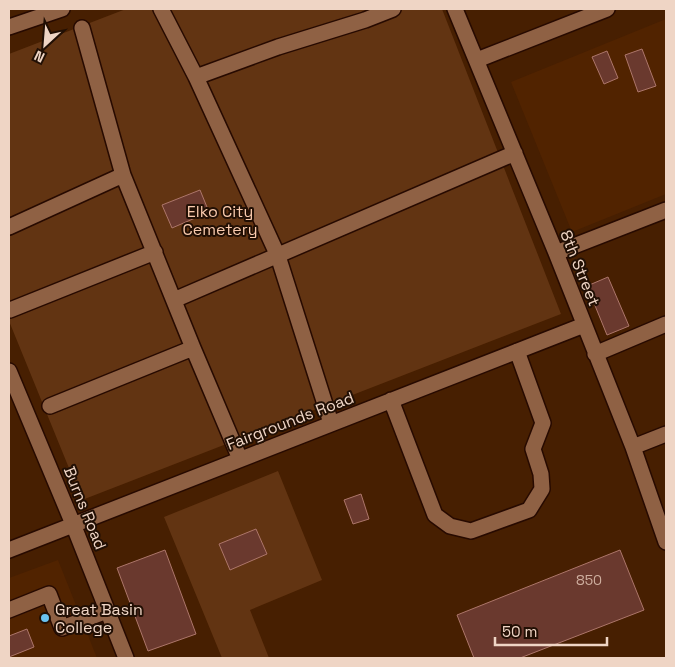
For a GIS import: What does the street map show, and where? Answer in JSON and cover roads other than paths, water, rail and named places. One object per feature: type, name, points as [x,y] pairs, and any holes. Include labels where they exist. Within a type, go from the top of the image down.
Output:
[{"type":"street","points":[[9,27],[62,9]]},
{"type":"street","points":[[161,9],[196,77],[278,256],[331,424]]},
{"type":"street","points":[[196,77],[363,14],[393,9]]},
{"type":"street","name":"8th Street","points":[[455,9],[556,253],[633,447],[666,542]]},
{"type":"street","points":[[477,60],[607,9]]},
{"type":"street","points":[[82,28],[123,175],[240,459]]},
{"type":"street","points":[[174,300],[515,153]]},
{"type":"street","points":[[9,227],[123,175]]},
{"type":"street","points":[[556,253],[666,210]]},
{"type":"street","points":[[10,310],[155,252]]},
{"type":"street","points":[[596,354],[666,324]]},
{"type":"street","name":"Fairgrounds Road","points":[[9,550],[584,325]]},
{"type":"street","points":[[50,406],[193,348]]},
{"type":"street","points":[[391,400],[435,515],[450,526],[472,531],[529,510],[542,489],[533,449],[543,423],[518,351]]},
{"type":"street","name":"Burns Road","points":[[9,371],[108,611],[121,657]]},
{"type":"street","points":[[633,447],[666,434]]},
{"type":"street","points":[[9,610],[49,594],[62,628],[108,611]]},
{"type":"place","name":"Great Basin College","points":[[45,618]]},
{"type":"park label","name":"Elko City Cemetery","points":[[220,220]]}]
